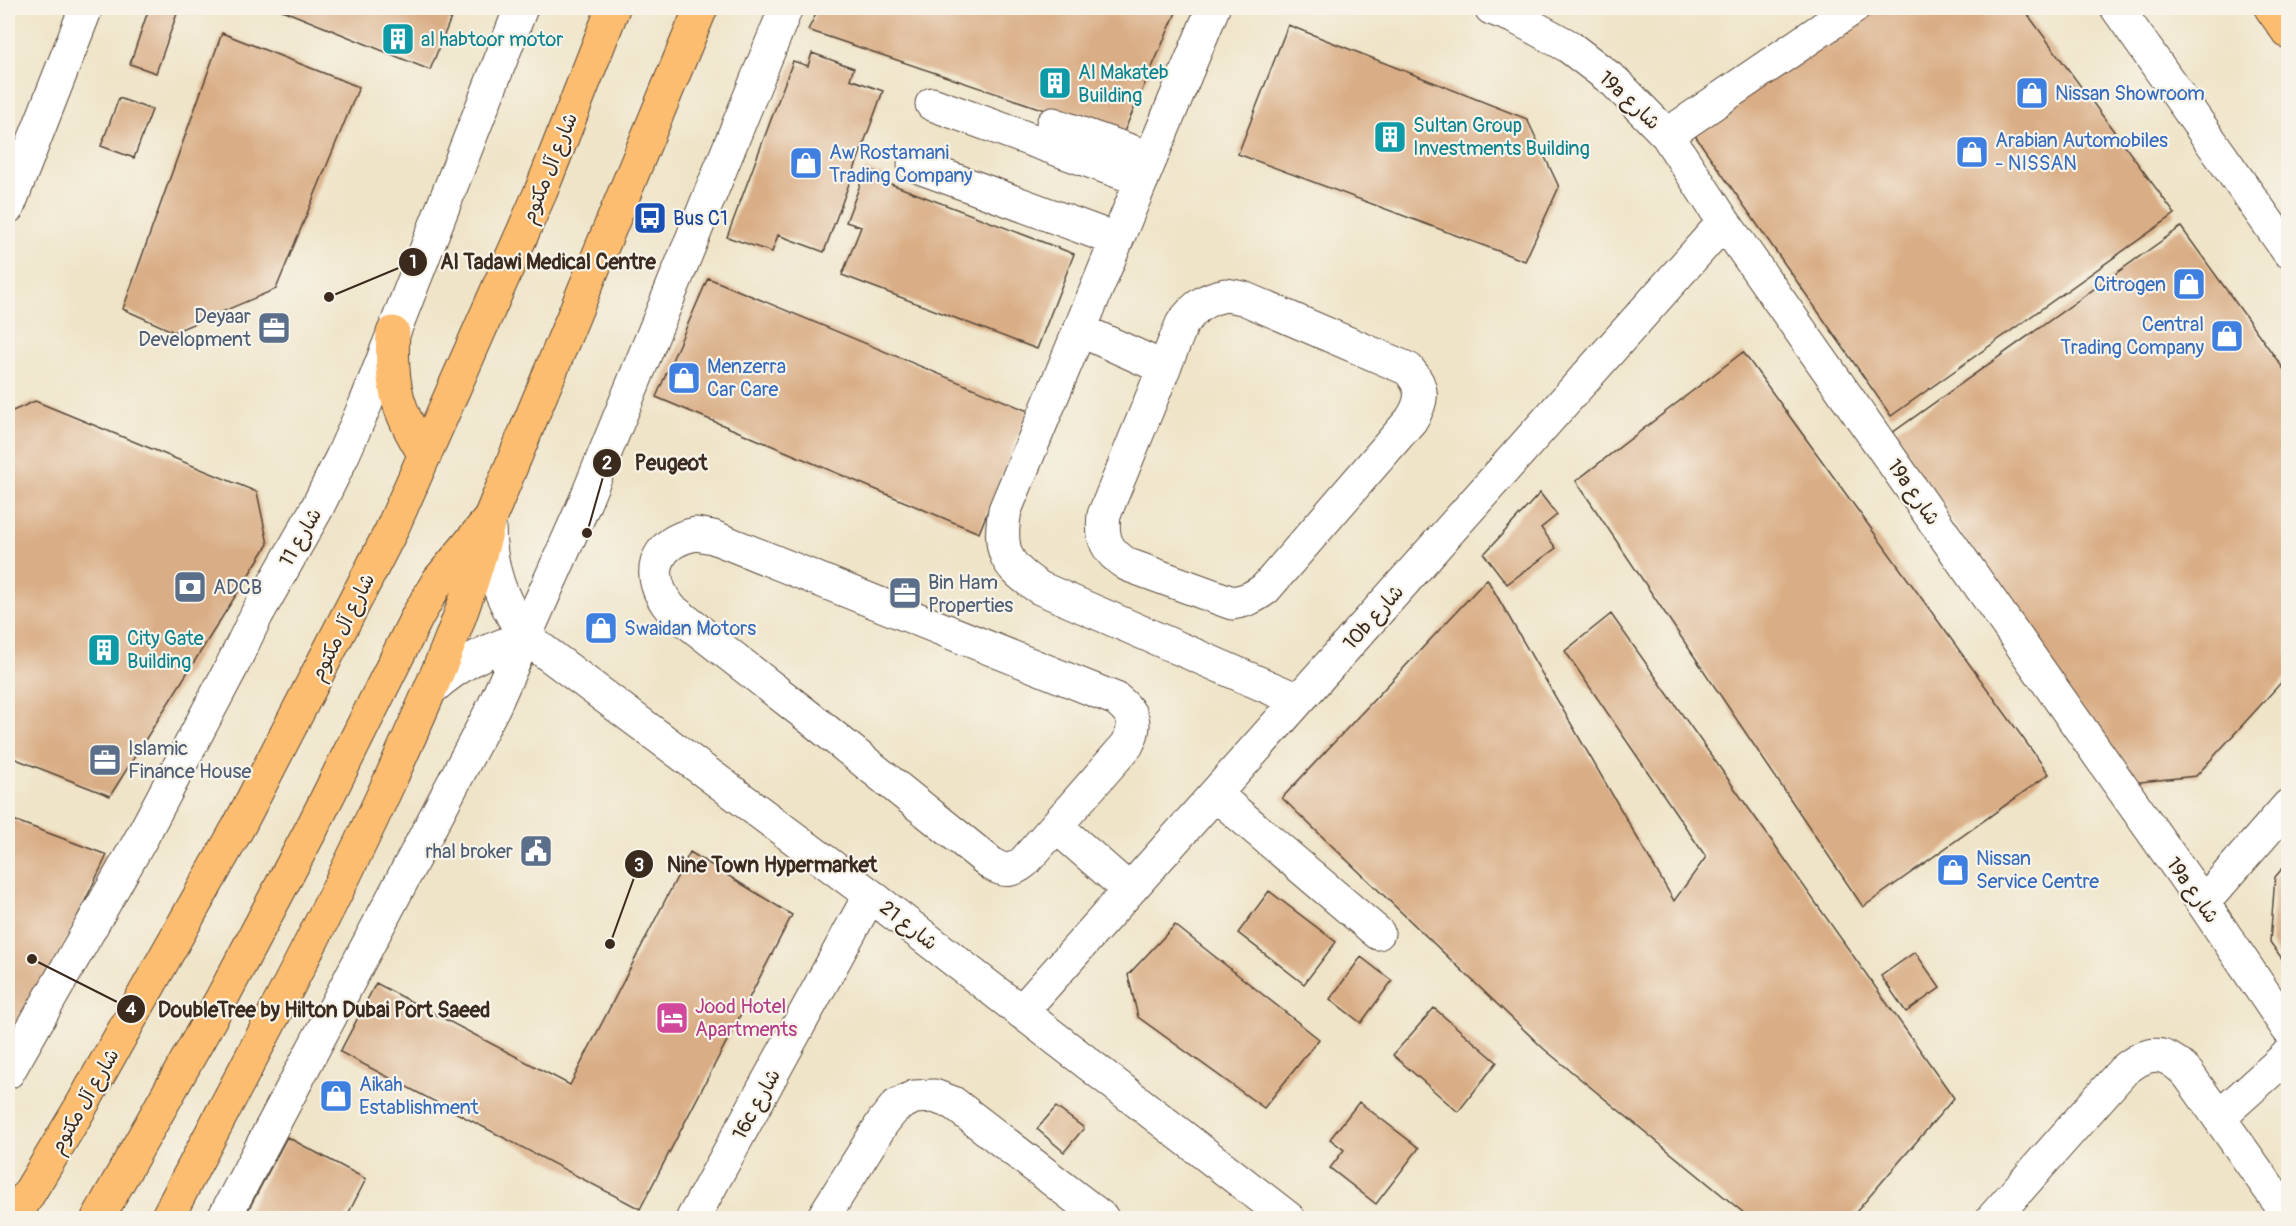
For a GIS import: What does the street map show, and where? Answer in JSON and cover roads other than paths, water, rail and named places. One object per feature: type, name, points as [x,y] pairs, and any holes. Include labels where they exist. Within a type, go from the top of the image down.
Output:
[{"type":"main road","name":"شارع آل مكتوم","points":[[15,1218],[235,834],[386,541],[541,191],[613,8]]},
{"type":"main road","points":[[167,1218],[302,963],[431,689],[465,606],[479,563],[489,520],[700,8]]},
{"type":"main road","points":[[2271,8],[2289,32]]},
{"type":"main road","points":[[393,333],[391,366],[396,398],[408,428],[425,455]]},
{"type":"main road","points":[[98,1218],[222,998],[312,826],[413,624],[438,581],[489,520]]},
{"type":"street","points":[[8,207],[86,8]]},
{"type":"street","name":"شارع 11","points":[[8,1072],[142,837],[257,614],[316,510],[342,457],[521,8]]},
{"type":"street","points":[[224,1218],[494,706],[640,369],[786,8]]},
{"type":"street","points":[[1213,8],[1005,510],[1001,533],[1006,556],[1020,575],[1040,588],[1298,700]]},
{"type":"street","name":"19a شارع","points":[[1491,8],[1515,17],[1568,46],[1616,82],[1667,135],[1724,222],[2203,903],[2289,1029]]},
{"type":"street","points":[[1667,135],[1853,8]]},
{"type":"street","points":[[2117,8],[2289,251]]},
{"type":"street","points":[[936,94],[1146,169]]},
{"type":"street","points":[[914,165],[1117,240]]},
{"type":"street","name":"10b شارع","points":[[1022,1012],[1724,222]]},
{"type":"street","points":[[1226,295],[1243,298],[1408,369],[1418,380],[1421,394],[1419,408],[1411,420],[1265,588],[1255,597],[1244,602],[1232,603],[1128,565],[1115,557],[1106,545],[1102,530],[1104,514],[1164,368],[1182,324],[1193,308],[1208,298],[1226,295]]},
{"type":"street","points":[[1080,330],[1164,368]]},
{"type":"street","name":"شارع 21","points":[[489,520],[489,552],[496,583],[525,637],[870,895],[1022,1012],[1279,1216]]},
{"type":"street","points":[[696,534],[713,537],[1116,699],[1127,707],[1133,719],[1133,733],[1127,745],[1056,826],[1017,868],[1001,869],[993,865],[671,609],[660,595],[655,579],[658,562],[666,547],[680,537],[696,534]]},
{"type":"street","points":[[431,689],[452,671],[476,656],[525,637]]},
{"type":"street","points":[[1215,794],[1378,933]]},
{"type":"street","points":[[2203,903],[2289,806]]},
{"type":"street","points":[[1056,826],[1130,890]]},
{"type":"street","name":"16c شارع","points":[[693,1218],[870,895]]},
{"type":"street","points":[[1993,1218],[2123,1071],[2138,1058],[2157,1055],[2175,1060],[2188,1074],[2289,1215]]},
{"type":"street","points":[[2219,1116],[2289,1055]]},
{"type":"street","points":[[824,1218],[883,1122],[896,1106],[914,1097],[934,1096],[953,1103],[1102,1218]]},
{"type":"place","name":"al habtoor motor","points":[[398,39]]},
{"type":"place","name":"Al Makateb Building","points":[[1055,83]]},
{"type":"place","name":"Nissan Showroom","points":[[2032,93]]},
{"type":"place","name":"Sultan Group Investments Building","points":[[1390,137]]},
{"type":"place","name":"Arabian Automobiles - NISSAN","points":[[1972,152]]},
{"type":"place","name":"Aw Rostamani Trading Company","points":[[806,163]]},
{"type":"place","name":"Bus C1","points":[[650,218]]},
{"type":"place","name":"Citrogen","points":[[2189,284]]},
{"type":"place","name":"Al Tadawi Medical Centre","points":[[329,297]]},
{"type":"place","name":"Deyaar Development","points":[[274,328]]},
{"type":"place","name":"Central Trading Company","points":[[2227,336]]},
{"type":"place","name":"Menzerra Car Care","points":[[684,378]]},
{"type":"place","name":"Peugeot","points":[[587,533]]},
{"type":"place","name":"ADCB","points":[[190,587]]},
{"type":"place","name":"Bin Ham Properties","points":[[905,593]]},
{"type":"place","name":"Swaidan Motors","points":[[601,628]]},
{"type":"place","name":"City Gate Building","points":[[104,650]]},
{"type":"place","name":"Islamic Finance House","points":[[105,760]]},
{"type":"place","name":"rhal broker","points":[[536,851]]},
{"type":"place","name":"Nissan Service Centre","points":[[1953,870]]},
{"type":"place","name":"Nine Town Hypermarket","points":[[610,944]]},
{"type":"place","name":"DoubleTree by Hilton Dubai Port Saeed","points":[[32,959]]},
{"type":"place","name":"Jood Hotel Apartments","points":[[672,1018]]},
{"type":"place","name":"Aikah Establishment","points":[[336,1096]]}]
